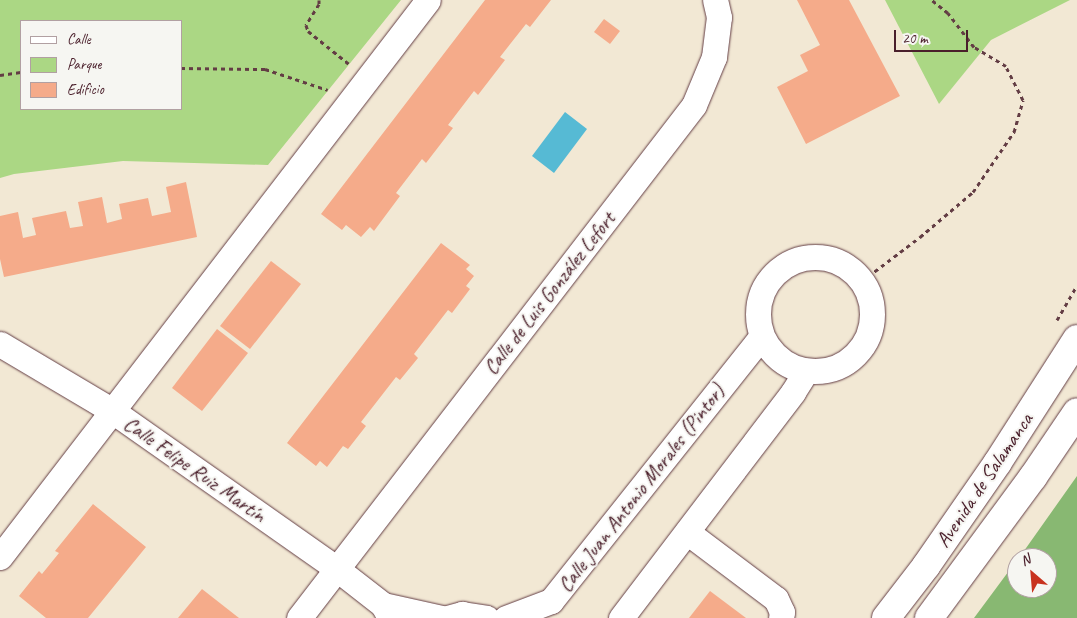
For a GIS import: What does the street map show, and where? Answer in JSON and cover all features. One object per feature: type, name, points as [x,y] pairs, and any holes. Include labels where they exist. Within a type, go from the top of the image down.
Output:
[{"type":"highway","name":"Avenida de Salamanca","points":[[886,618],[926,566],[998,462],[1077,339]]},
{"type":"highway","name":"Avenida de Salamanca","points":[[929,618],[1022,493],[1077,412]]},
{"type":"street","points":[[0,557],[111,410],[428,0]]},
{"type":"street","name":"Calle de Luis González Lefort","points":[[299,618],[694,105],[714,57],[719,17],[715,0]]},
{"type":"street","points":[[812,257],[831,259],[849,267],[862,281],[870,298],[872,317],[868,336],[858,352],[843,364],[825,371],[806,371],[789,365],[775,355],[761,337],[758,304],[765,286],[777,271],[793,261],[812,257]]},
{"type":"street","name":"Calle Juan Antonio Morales (Pintor)","points":[[506,618],[552,601],[761,337]]},
{"type":"street","name":"Calle Felipe Ruiz Martín","points":[[0,344],[111,410],[337,569],[387,612],[442,618]]},
{"type":"street","points":[[621,618],[793,392],[806,371]]},
{"type":"street","points":[[687,532],[776,599],[782,612],[781,618]]},
{"type":"street","points":[[446,618],[462,614],[487,618]]},
{"type":"path","points":[[319,0],[306,25],[308,31],[360,88]]},
{"type":"path","points":[[862,281],[920,237],[973,192],[1014,132],[1023,100],[1006,66],[974,46],[948,13],[932,0]]},
{"type":"path","points":[[182,68],[265,69],[360,88]]},
{"type":"path","points":[[0,75],[20,72]]},
{"type":"green space","points":[[0,0],[401,0],[268,165],[123,161],[14,174],[0,178]]},
{"type":"green space","points":[[885,0],[1070,0],[991,40],[939,104]]},
{"type":"green space","points":[[1077,476],[1077,618],[974,618],[1007,573],[1007,598],[1057,598],[1057,548],[1026,548]]},
{"type":"water","points":[[565,112],[587,129],[554,173],[532,156]]},
{"type":"building","points":[[485,0],[551,0],[530,27],[526,24],[500,57],[505,60],[478,95],[474,91],[448,125],[453,128],[426,163],[422,159],[396,193],[400,196],[374,231],[370,227],[361,237],[346,225],[342,230],[321,214]]},
{"type":"building","points":[[797,0],[849,0],[900,96],[806,144],[777,87],[808,71],[800,55],[820,45]]},
{"type":"building","points":[[604,19],[620,31],[610,44],[594,32]]},
{"type":"building","points":[[186,182],[197,237],[4,277],[0,259],[0,216],[18,212],[23,238],[36,235],[32,218],[66,211],[70,228],[83,226],[78,202],[102,197],[107,223],[122,219],[119,204],[148,198],[152,216],[171,212],[166,187]]},
{"type":"building","points":[[441,243],[470,265],[466,269],[474,276],[466,286],[470,289],[452,313],[448,310],[414,354],[418,358],[400,380],[396,377],[361,422],[366,426],[348,449],[343,446],[327,467],[320,461],[316,466],[287,443]]},
{"type":"building","points":[[271,261],[301,284],[250,349],[220,326]]},
{"type":"building","points":[[217,329],[248,353],[202,411],[172,388]]},
{"type":"building","points":[[93,504],[146,547],[88,618],[46,618],[19,596],[39,571],[42,574],[59,553],[55,551]]},
{"type":"building","points":[[202,589],[239,618],[178,618]]},
{"type":"building","points":[[710,591],[746,618],[689,618]]}]
